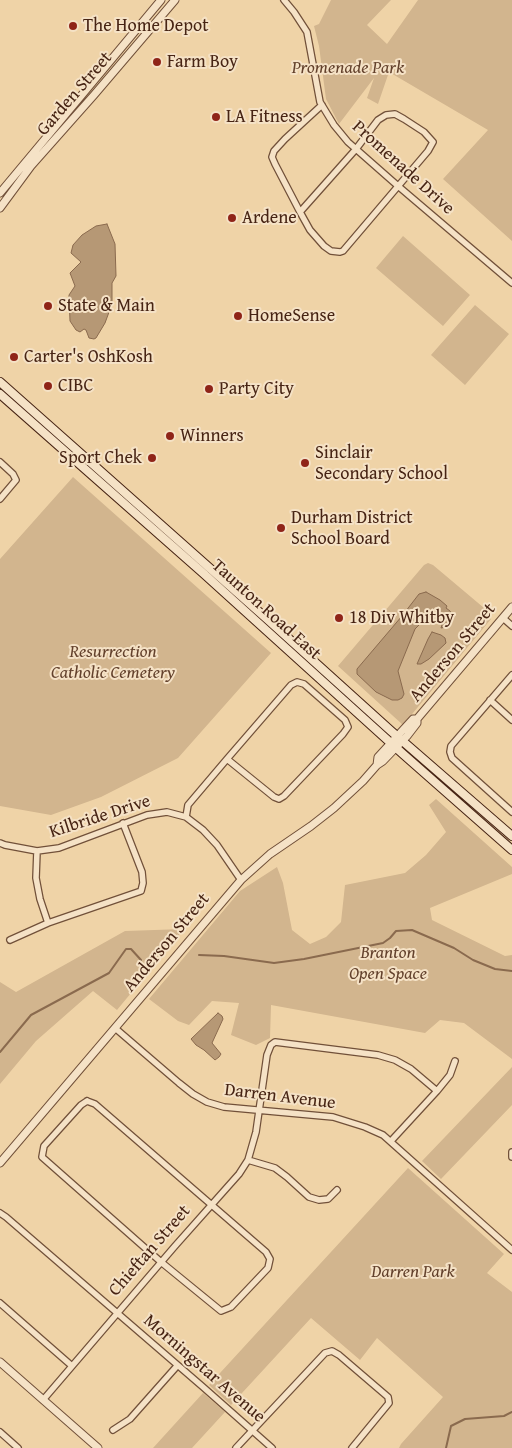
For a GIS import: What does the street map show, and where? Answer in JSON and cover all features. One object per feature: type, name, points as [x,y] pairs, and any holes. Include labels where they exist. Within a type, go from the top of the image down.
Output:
[{"type":"main road","name":"Taunton Road East","points":[[0,382],[400,739],[512,836]]},
{"type":"main road","name":"Taunton Road East","points":[[0,394],[512,850]]},
{"type":"street","name":"Garden Street","points":[[0,193],[161,0]]},
{"type":"street","name":"Garden Street","points":[[0,208],[31,166],[175,0]]},
{"type":"street","name":"Promenade Drive","points":[[284,0],[307,32],[320,102],[334,126],[356,149],[512,283]]},
{"type":"street","points":[[300,212],[356,149],[378,120],[386,115],[395,114],[424,132],[433,142],[428,151],[372,218],[340,252],[331,251],[310,230],[300,212],[272,157],[274,151],[322,105]]},
{"type":"street","points":[[0,462],[13,474],[16,480],[0,499]]},
{"type":"street","name":"Anderson Street","points":[[0,1163],[241,880],[270,854],[334,808],[363,781],[377,764],[378,757],[400,739],[413,718],[417,719],[512,607]]},
{"type":"street","points":[[503,618],[512,626]]},
{"type":"street","points":[[512,675],[451,746],[450,752],[452,758],[512,812]]},
{"type":"street","points":[[186,817],[188,805],[227,759],[291,684],[297,682],[304,684],[345,720],[348,727],[284,796],[279,799],[227,759]]},
{"type":"street","points":[[490,700],[512,720]]},
{"type":"street","name":"Kilbride Drive","points":[[0,843],[5,846],[37,851],[59,848],[147,815],[167,812],[186,817],[203,830],[241,880]]},
{"type":"street","points":[[10,940],[48,923],[142,891],[144,883],[142,872],[123,824]]},
{"type":"street","points":[[37,851],[36,878],[40,899],[48,923]]},
{"type":"street","name":"Darren Avenue","points":[[115,1028],[193,1094],[207,1102],[224,1107],[333,1117],[383,1135],[512,1250]]},
{"type":"street","name":"Chieftan Street","points":[[43,1400],[116,1313],[239,1174],[248,1160],[256,1132],[267,1055],[271,1045],[276,1042],[378,1055],[395,1060],[411,1069],[437,1091]]},
{"type":"street","points":[[391,1141],[450,1075],[455,1061]]},
{"type":"street","points":[[87,1101],[95,1104],[210,1205],[266,1252],[270,1259],[268,1268],[230,1307],[221,1311],[161,1262],[42,1157],[44,1146],[81,1105],[87,1101]]},
{"type":"street","points":[[512,1152],[512,1157]]},
{"type":"street","points":[[248,1160],[275,1168],[309,1197],[319,1200],[328,1198],[337,1190]]},
{"type":"street","name":"Morningstar Avenue","points":[[0,1214],[6,1217],[272,1448]]},
{"type":"street","points":[[0,1303],[72,1366]]},
{"type":"street","points":[[236,1448],[326,1353],[332,1351],[388,1397],[389,1403],[352,1448]]},
{"type":"street","points":[[0,1362],[98,1448]]},
{"type":"street","points":[[113,1430],[130,1419],[177,1366]]},
{"type":"street","points":[[0,1432],[18,1448]]},
{"type":"green space","name":"Promenade Park","points":[[331,0],[391,0],[367,25],[387,44],[418,0],[512,0],[512,241],[443,179],[488,130],[389,72],[378,104],[367,98],[374,78],[339,124],[326,99],[319,46],[314,26],[319,24]]},
{"type":"green space","points":[[403,236],[470,295],[443,326],[376,268]]},
{"type":"green space","points":[[475,305],[509,334],[465,385],[431,355]]},
{"type":"green space","name":"Resurrection Catholic Cemetery","points":[[73,477],[271,653],[178,758],[101,797],[51,815],[0,806],[0,559]]},
{"type":"green space","points":[[428,563],[433,565],[490,613],[491,619],[403,725],[338,666],[424,565]]},
{"type":"green space","name":"Branton Open Space","points":[[436,799],[512,867],[512,874],[430,908],[432,920],[505,956],[512,955],[512,1059],[464,1023],[440,1020],[425,1033],[271,1005],[270,1038],[256,1045],[231,1035],[239,1003],[212,1001],[189,1025],[178,1021],[149,999],[240,891],[277,867],[283,883],[292,930],[310,944],[326,937],[341,922],[345,885],[405,873],[426,855],[446,832],[429,805]]},
{"type":"green space","points":[[184,929],[117,1010],[93,991],[36,1041],[0,1084],[0,982],[16,992],[125,931]]},
{"type":"green space","points":[[512,1067],[512,1105],[441,1179],[422,1161]]},
{"type":"green space","name":"Darren Park","points":[[408,1168],[504,1254],[487,1273],[512,1292],[512,1448],[399,1448],[443,1397],[377,1338],[360,1360],[311,1318],[231,1405],[209,1385]]},
{"type":"green space","points":[[203,1393],[225,1412],[192,1448],[153,1448]]},
{"type":"shaded area","points":[[107,224],[115,244],[116,276],[112,283],[112,304],[105,323],[94,339],[89,338],[84,329],[80,332],[76,330],[70,321],[69,295],[75,286],[70,273],[81,262],[71,253],[73,245],[82,235],[96,226]]},
{"type":"shaded area","points":[[426,592],[447,606],[446,608],[453,616],[446,627],[441,628],[442,625],[429,618],[415,629],[398,671],[404,694],[398,700],[392,700],[376,692],[357,674],[357,669],[419,594]]},
{"type":"shaded area","points":[[432,632],[445,638],[446,643],[429,659],[421,664],[417,664],[428,639]]},
{"type":"shaded area","points":[[218,1013],[223,1019],[212,1043],[221,1054],[215,1060],[191,1039]]},
{"type":"waterway","points":[[199,955],[224,956],[274,963],[383,943],[396,931],[412,930],[454,948],[473,960],[495,969],[512,971]]},
{"type":"waterway","points":[[0,1052],[31,1015],[109,973],[126,949],[131,949],[141,960]]},
{"type":"waterway","points":[[446,1448],[451,1426],[465,1419],[504,1416],[512,1412]]},
{"type":"place","name":"The Home Depot","points":[[73,26]]},
{"type":"place","name":"Farm Boy","points":[[157,62]]},
{"type":"place","name":"LA Fitness","points":[[216,117]]},
{"type":"place","name":"Ardene","points":[[232,218]]},
{"type":"place","name":"State & Main","points":[[48,306]]},
{"type":"place","name":"HomeSense","points":[[238,316]]},
{"type":"place","name":"Carter's OshKosh","points":[[14,357]]},
{"type":"place","name":"CIBC","points":[[48,386]]},
{"type":"place","name":"Party City","points":[[209,389]]},
{"type":"place","name":"Winners","points":[[170,436]]},
{"type":"place","name":"Sport Chek","points":[[152,458]]},
{"type":"place","name":"Sinclair Secondary School","points":[[305,463]]},
{"type":"place","name":"Durham District School Board","points":[[281,528]]},
{"type":"place","name":"18 Div Whitby","points":[[339,618]]}]
